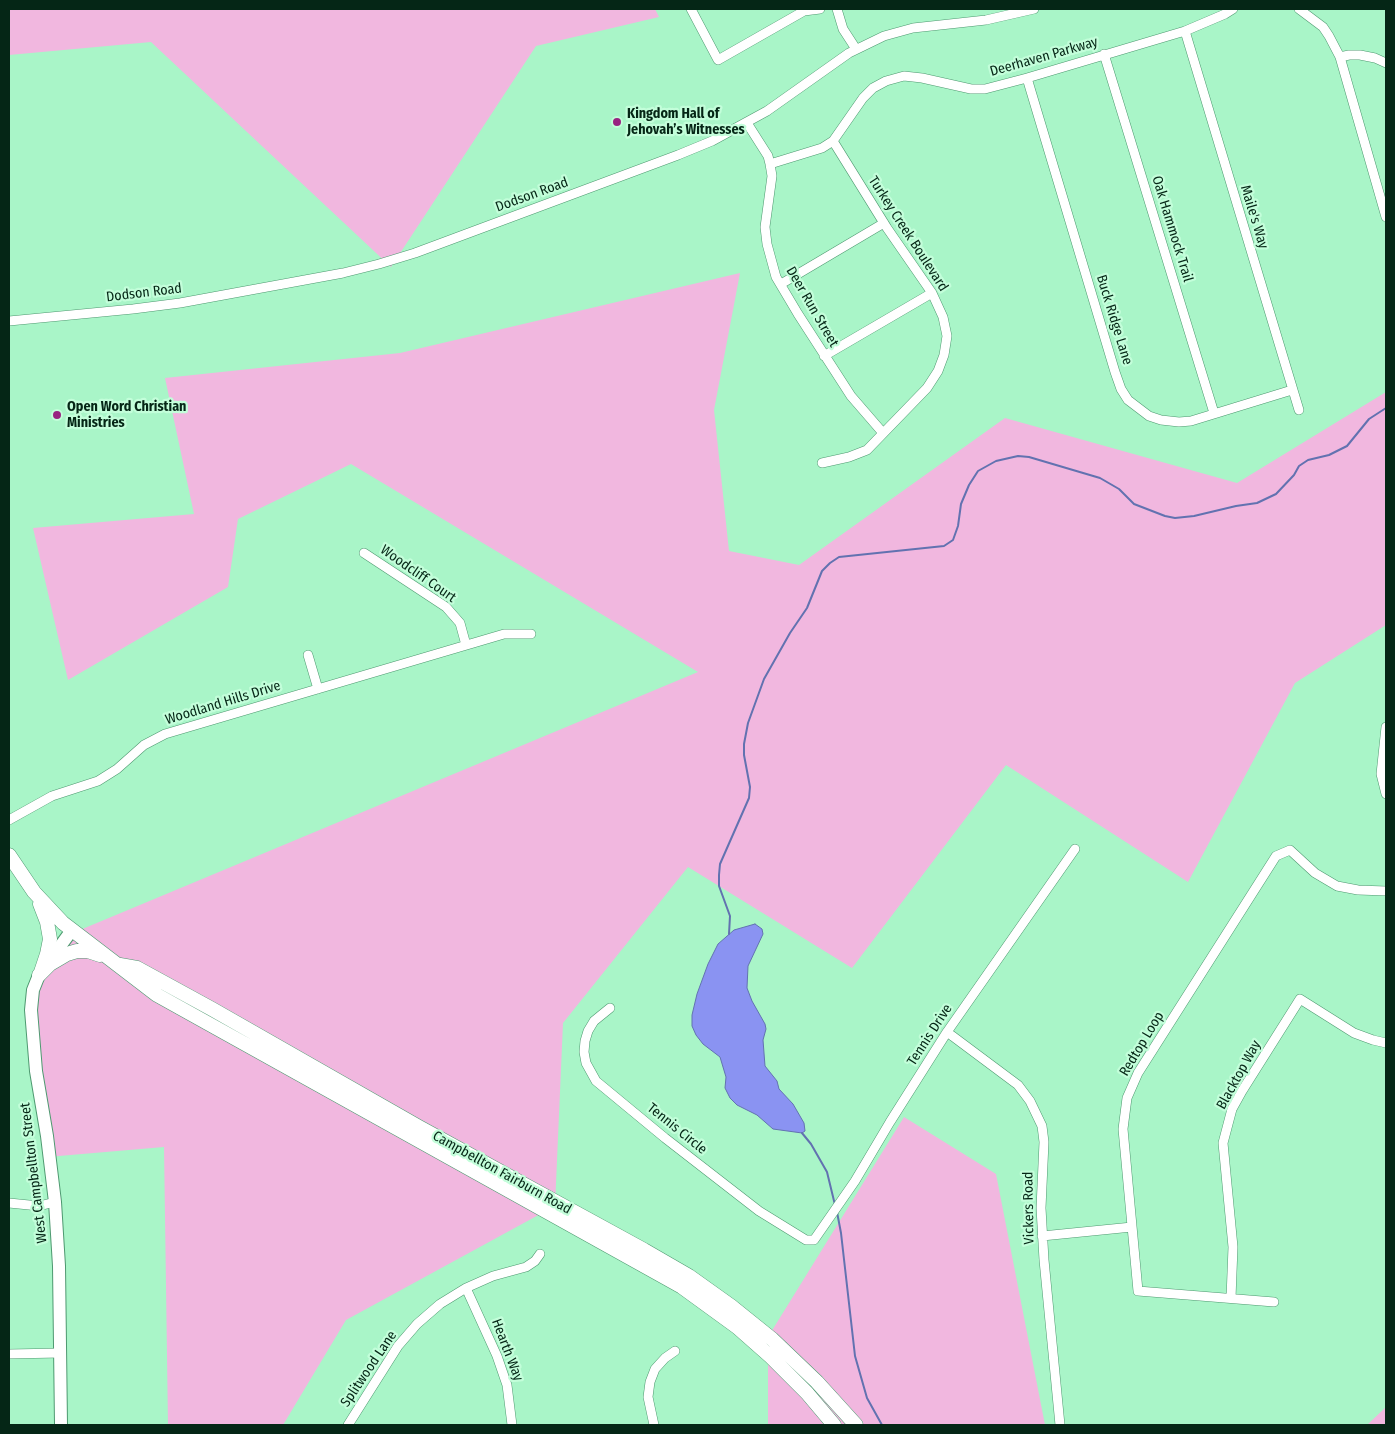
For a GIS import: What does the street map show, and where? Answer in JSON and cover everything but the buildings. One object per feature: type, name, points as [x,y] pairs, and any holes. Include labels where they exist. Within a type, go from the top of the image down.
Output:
[{"type":"main road","name":"Campbellton Fairburn Road","points":[[9,856],[34,892],[63,923],[157,995],[682,1287],[719,1313],[760,1347],[795,1381],[834,1425]]},
{"type":"main road","points":[[34,892],[50,930],[50,946],[39,975]]},
{"type":"main road","name":"West Campbellton Street","points":[[61,1425],[59,1266],[55,1202],[47,1136],[36,1071],[31,1010],[33,990],[39,975],[72,930]]},
{"type":"main road","points":[[39,975],[58,958],[77,951],[88,951],[118,964]]},
{"type":"main road","name":"Campbellton Fairburn Road","points":[[118,964],[137,968],[204,1004],[419,1127],[688,1276],[772,1338],[817,1382],[856,1425]]},
{"type":"street","points":[[692,9],[718,60],[804,11],[820,9]]},
{"type":"street","points":[[837,9],[843,28],[856,49]]},
{"type":"street","name":"Dodson Road","points":[[9,321],[180,303],[343,273],[379,264],[415,253],[712,141],[747,123],[796,92],[856,49],[884,36],[913,28],[986,20],[1034,9]]},
{"type":"street","name":"Deerhaven Parkway","points":[[833,142],[863,98],[873,88],[886,81],[904,76],[971,89],[985,89],[1185,31],[1233,9]]},
{"type":"street","points":[[1298,9],[1323,28],[1340,57],[1386,217]]},
{"type":"street","name":"Maile's Way","points":[[1185,31],[1299,410]]},
{"type":"street","name":"Oak Hammock Trail","points":[[1104,54],[1214,413]]},
{"type":"street","points":[[1340,57],[1360,56],[1375,58],[1386,63]]},
{"type":"street","name":"Buck Ridge Lane","points":[[1027,78],[1121,389],[1128,400],[1139,410],[1161,420],[1179,422],[1191,421],[1292,390]]},
{"type":"street","name":"Deer Run Street","points":[[747,123],[768,156],[770,164],[772,176],[765,227],[776,277],[824,356],[851,396],[884,433]]},
{"type":"street","points":[[770,164],[822,148],[833,142]]},
{"type":"street","name":"Turkey Creek Boulevard","points":[[822,463],[849,457],[867,450],[884,433],[927,388],[938,371],[944,355],[947,336],[943,317],[932,293],[884,223],[833,142]]},
{"type":"street","points":[[781,284],[884,223]]},
{"type":"street","points":[[824,356],[932,293]]},
{"type":"street","name":"Woodcliff Court","points":[[364,553],[446,607],[460,624],[466,645]]},
{"type":"street","name":"Woodland Hills Drive","points":[[9,820],[52,796],[98,781],[117,769],[144,745],[165,734],[504,634],[531,634]]},
{"type":"street","points":[[308,655],[318,689]]},
{"type":"street","points":[[1386,727],[1381,774],[1386,794]]},
{"type":"street","name":"Tennis Drive","points":[[814,1240],[855,1181],[947,1032],[1075,849]]},
{"type":"street","name":"Redtop Loop","points":[[1274,1302],[1138,1291],[1123,1129],[1127,1098],[1138,1073],[1276,856],[1290,850],[1314,874],[1337,886],[1358,890],[1386,891]]},
{"type":"street","name":"Blacktop Way","points":[[1231,1298],[1233,1247],[1223,1143],[1232,1109],[1242,1091],[1300,999],[1354,1033],[1386,1043]]},
{"type":"street","name":"Tennis Circle","points":[[610,1008],[594,1021],[585,1041],[586,1063],[596,1081],[665,1138],[759,1211],[806,1240],[814,1240]]},
{"type":"street","name":"Vickers Road","points":[[947,1032],[1018,1085],[1039,1116],[1042,1126],[1044,1142],[1042,1236],[1060,1425]]},
{"type":"street","points":[[9,1203],[39,1206],[55,1202]]},
{"type":"street","points":[[1042,1236],[1132,1227]]},
{"type":"street","name":"Splitwood Lane","points":[[348,1425],[398,1346],[417,1324],[440,1304],[466,1288],[493,1276],[526,1267],[540,1254]]},
{"type":"street","name":"Hearth Way","points":[[466,1288],[497,1356],[504,1377],[512,1425]]},
{"type":"street","points":[[654,1425],[648,1397],[650,1382],[655,1369],[664,1358],[676,1351]]},
{"type":"street","points":[[9,1354],[60,1353]]},
{"type":"shaded area","points":[[9,9],[655,9],[659,17],[536,46],[391,267],[151,42],[9,55]]},
{"type":"shaded area","points":[[740,273],[714,410],[729,551],[799,565],[1005,418],[1237,483],[1386,392],[1386,625],[1295,683],[1188,882],[1006,765],[852,968],[688,867],[563,1023],[555,1206],[346,1320],[283,1425],[168,1425],[164,1147],[47,1157],[35,1002],[46,970],[80,930],[698,672],[351,464],[238,519],[228,587],[68,680],[33,528],[194,514],[165,378],[400,353]]},
{"type":"shaded area","points":[[904,1117],[996,1174],[1045,1425],[768,1425],[768,1337]]},
{"type":"shaded area","points":[[1386,1407],[1386,1425],[1367,1425]]},
{"type":"water","points":[[755,924],[762,929],[763,934],[748,966],[747,988],[765,1024],[766,1029],[763,1040],[765,1066],[777,1081],[779,1089],[793,1104],[804,1123],[805,1131],[802,1133],[773,1129],[757,1115],[737,1105],[730,1098],[725,1088],[726,1077],[720,1057],[703,1044],[692,1026],[692,1015],[697,994],[718,944],[734,930]]},
{"type":"waterway","points":[[729,934],[730,916],[719,886],[719,875],[720,864],[749,798],[750,787],[744,755],[748,723],[764,679],[790,633],[807,608],[822,571],[830,563],[839,557],[944,546],[953,540],[958,526],[961,504],[969,485],[978,471],[996,461],[1018,456],[1029,457],[1100,478],[1119,489],[1134,504],[1175,518],[1257,503],[1276,494],[1294,475],[1299,466],[1308,460],[1329,455],[1347,446],[1369,419],[1386,408]]},
{"type":"waterway","points":[[802,1133],[811,1144],[827,1172],[835,1205]]},
{"type":"waterway","points":[[837,1212],[855,1356],[867,1398],[882,1425]]},
{"type":"place","name":"Kingdom Hall of Jehovah’s Witnesses","points":[[617,122]]},
{"type":"place","name":"Open Word Christian Ministries","points":[[57,415]]}]
